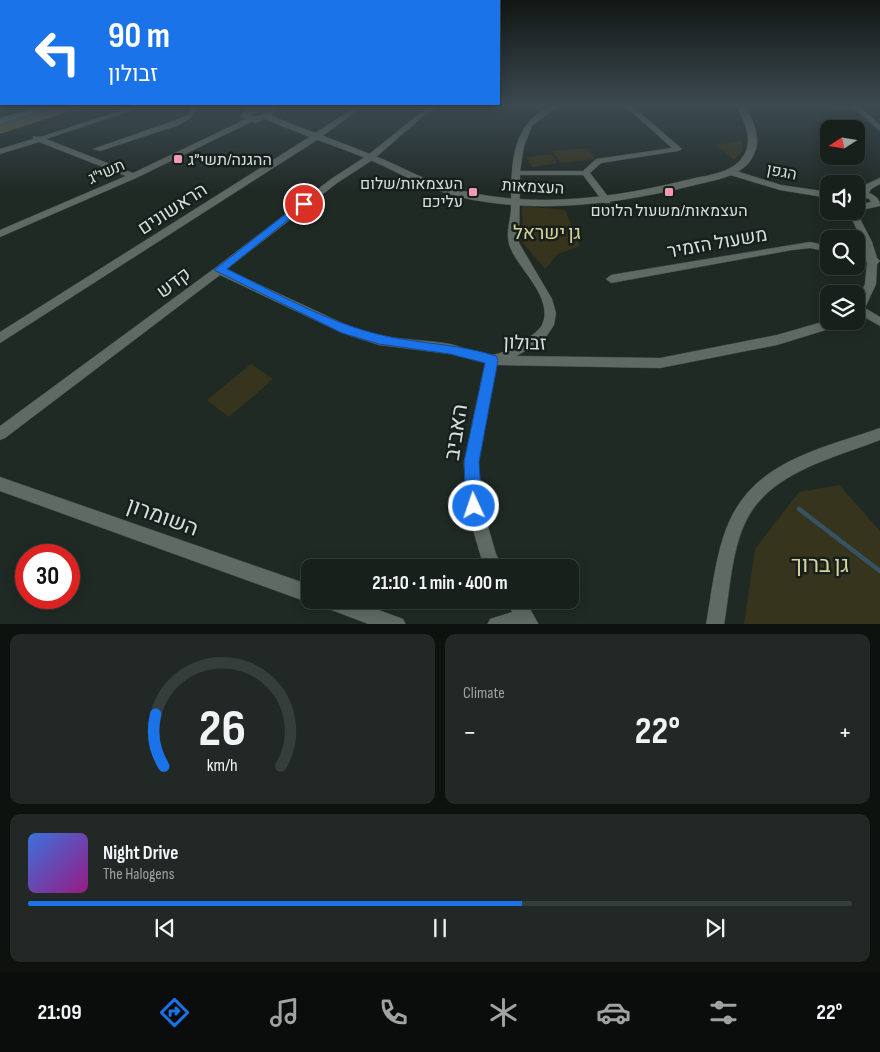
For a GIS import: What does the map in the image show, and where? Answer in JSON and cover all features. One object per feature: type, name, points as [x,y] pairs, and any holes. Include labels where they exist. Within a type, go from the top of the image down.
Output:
[{"type":"street","points":[[97,149],[142,134]]},
{"type":"street","name":"תשי\"ג","points":[[0,234],[133,176],[221,134]]},
{"type":"street","name":"העצמאות","points":[[307,134],[371,157],[429,185],[459,194],[515,201],[566,204],[607,201],[652,193],[730,172],[745,161],[751,153],[754,140],[752,134]]},
{"type":"street","name":"הראשונים","points":[[0,338],[320,134]]},
{"type":"street","name":"קדש","points":[[0,434],[219,270],[334,181],[371,157],[398,134]]},
{"type":"street","points":[[492,360],[524,348],[540,338],[547,327],[551,314],[548,301],[540,283],[514,242],[516,173],[520,150],[526,134]]},
{"type":"street","points":[[516,173],[585,173],[599,161],[678,149],[661,134]]},
{"type":"street","points":[[0,152],[48,135]]},
{"type":"street","points":[[36,138],[133,176]]},
{"type":"street","name":"הגפן","points":[[730,172],[780,187],[820,194]]},
{"type":"street","points":[[585,173],[607,201]]},
{"type":"street","points":[[865,189],[880,181]]},
{"type":"street","points":[[865,195],[875,200],[878,204]]},
{"type":"street","points":[[865,206],[878,204]]},
{"type":"street","points":[[857,220],[870,244],[876,270],[873,284],[865,298]]},
{"type":"street","name":"משעול הזמיר","points":[[611,279],[792,247],[810,245],[820,247]]},
{"type":"street","points":[[865,258],[875,261]]},
{"type":"street","name":"זבולון","points":[[219,270],[346,330],[379,340],[450,349],[492,360],[660,363],[777,340],[820,327]]},
{"type":"street","points":[[865,314],[880,322]]},
{"type":"street","name":"האביב","points":[[490,559],[474,506],[471,462],[492,360]]},
{"type":"street","points":[[715,624],[732,540],[745,507],[767,484],[794,467],[880,434]]},
{"type":"street","name":"השומרון","points":[[0,484],[301,591]]},
{"type":"street","points":[[353,609],[397,624]]},
{"type":"street","points":[[496,624],[528,621],[521,609]]},
{"type":"green space","points":[[742,141],[743,151],[734,160],[716,145]]},
{"type":"green space","points":[[586,148],[596,159],[561,163],[552,151]]},
{"type":"green space","points":[[551,154],[558,163],[532,167],[526,157]]},
{"type":"green space","name":"גן ישראל","points":[[522,206],[565,210],[580,246],[558,254],[545,269],[523,243]]},
{"type":"green space","points":[[251,364],[273,379],[229,417],[207,400]]},
{"type":"green space","name":"גן ברוך","points":[[839,485],[880,531],[880,624],[744,624],[755,549],[799,492]]},
{"type":"waterway","points":[[799,509],[880,571]]},
{"type":"place","name":"ההגנה/תשי״ג","points":[[178,159]]},
{"type":"place","name":"העצמאות/שלום עליכם","points":[[473,192]]},
{"type":"place","name":"העצמאות/משעול הלוטם","points":[[669,192]]},
{"type":"route","points":[[304,204],[219,270],[346,330],[379,340],[450,349],[492,360],[471,462],[474,506]]}]
